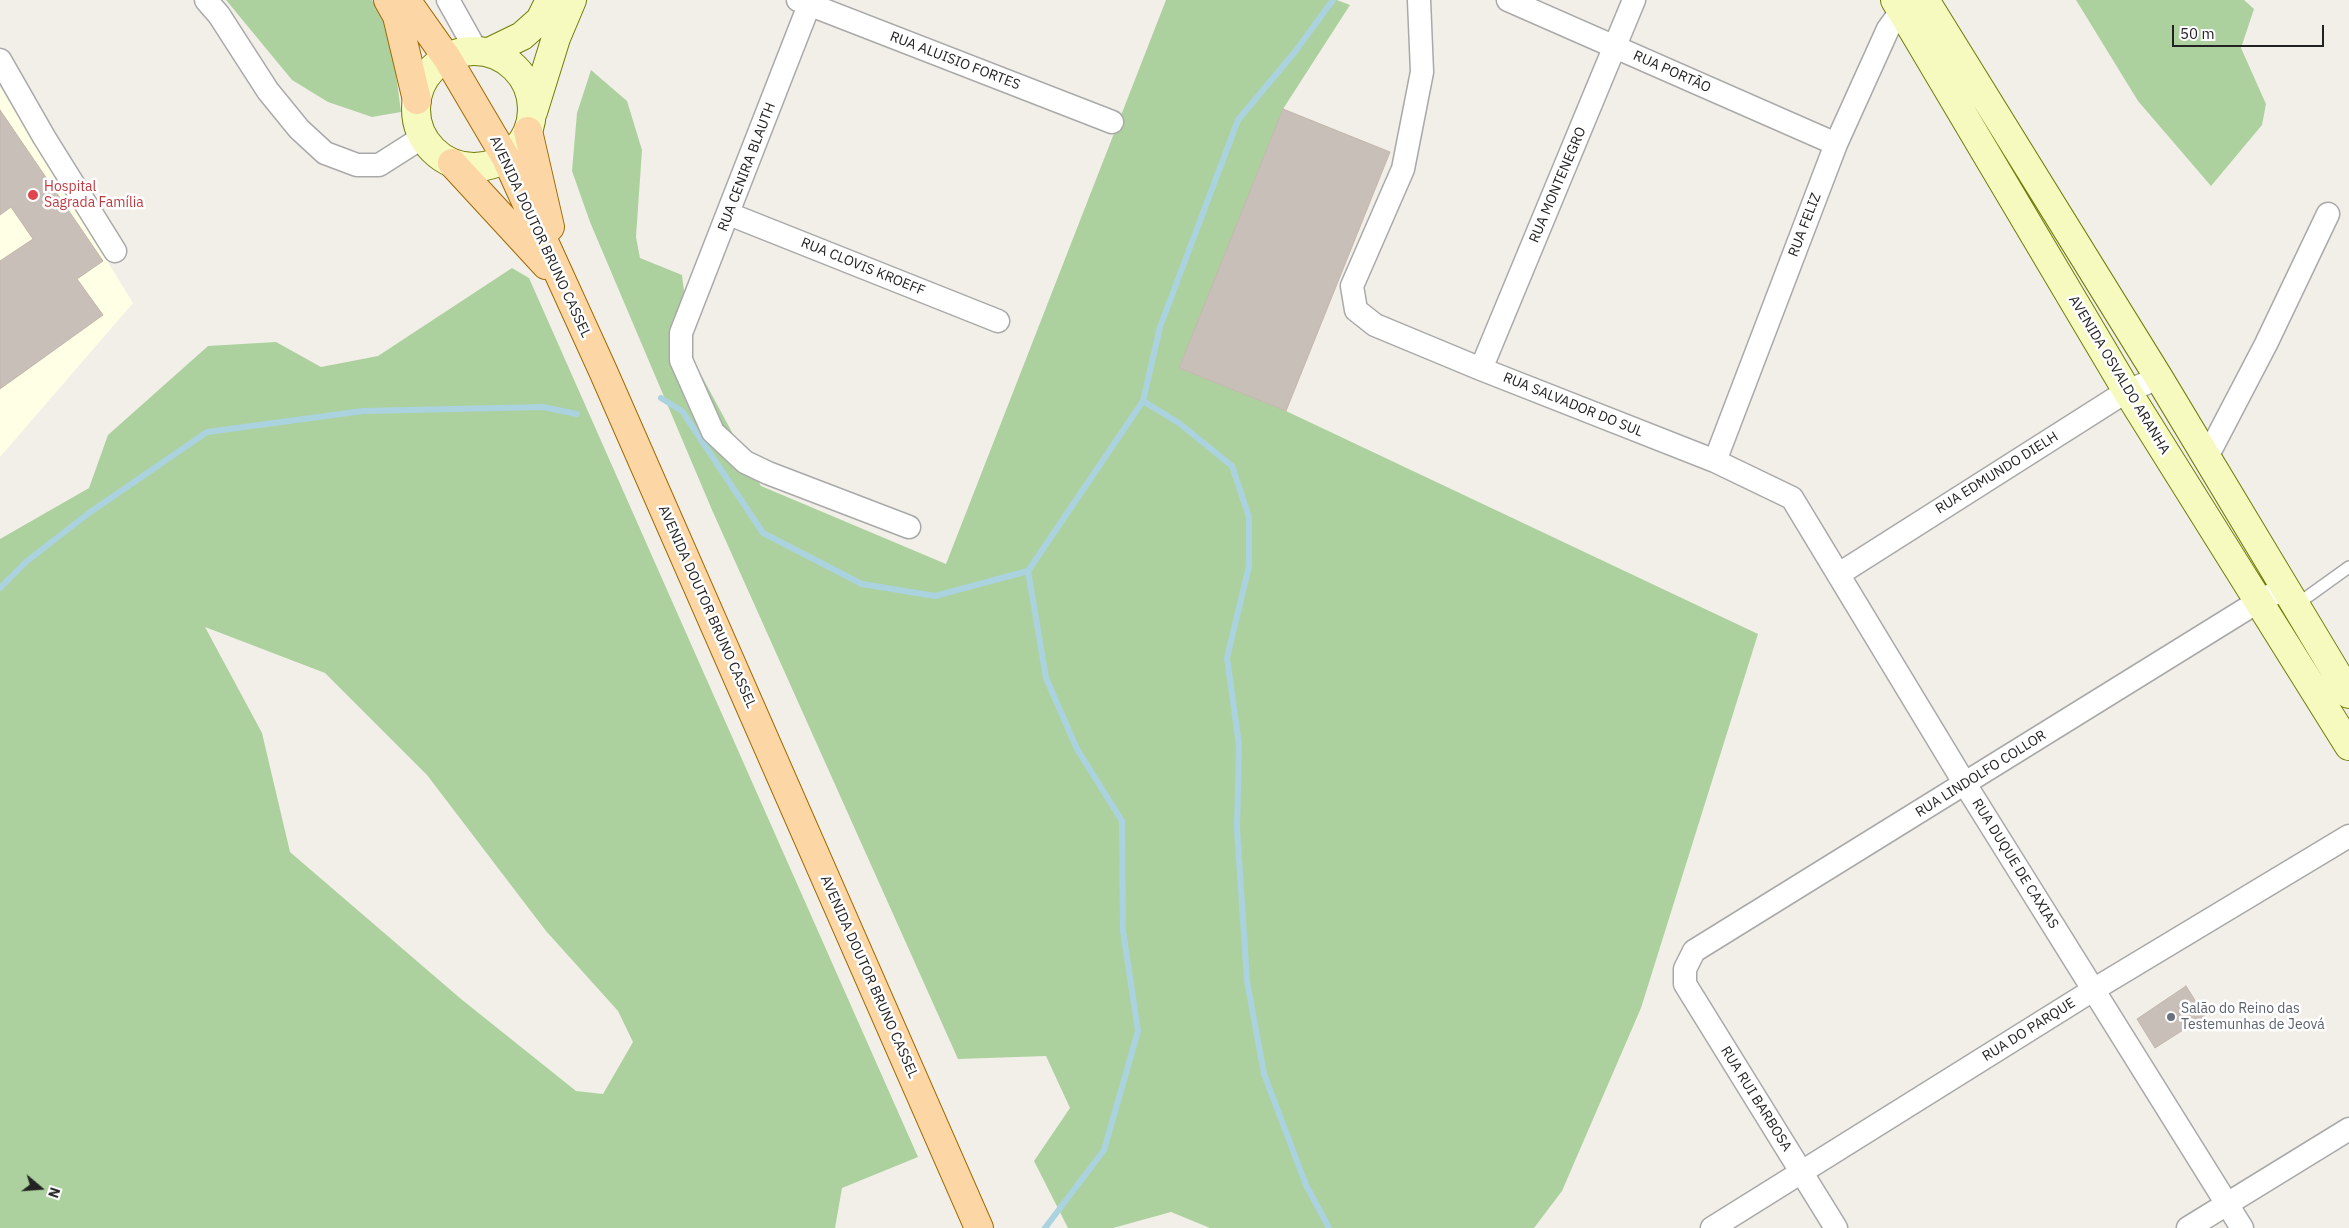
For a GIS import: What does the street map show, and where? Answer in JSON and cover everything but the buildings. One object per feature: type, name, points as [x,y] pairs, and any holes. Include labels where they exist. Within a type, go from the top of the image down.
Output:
[{"type":"main road","points":[[388,0],[396,16],[417,100],[417,119],[424,137],[436,152],[452,163],[563,282]]},
{"type":"main road","name":"AVENIDA DOUTOR BRUNO CASSEL","points":[[406,0],[446,58],[506,158],[563,282],[979,1228]]},
{"type":"main road","points":[[417,100],[423,82],[434,66],[446,58],[463,51],[483,51],[522,36],[540,20],[550,0]]},
{"type":"main road","points":[[452,163],[471,167],[490,165],[506,158],[520,146],[530,123],[556,38],[572,0]]},
{"type":"main road","points":[[1909,2],[2159,378],[2349,694]]},
{"type":"main road","name":"AVENIDA OSVALDO ARANHA","points":[[1909,2],[2127,391],[2349,746]]},
{"type":"main road","points":[[483,51],[514,65],[529,88],[530,123],[563,282]]},
{"type":"street","points":[[206,0],[219,15],[268,91],[299,129],[325,153],[357,166],[379,165],[424,137]]},
{"type":"street","points":[[448,0],[483,51]]},
{"type":"street","name":"RUA SALVADOR DO SUL","points":[[1419,0],[1422,72],[1403,170],[1352,286],[1356,310],[1375,325],[1714,461],[1792,498]]},
{"type":"street","name":"RUA PORTÃO","points":[[1508,0],[1836,144]]},
{"type":"street","name":"RUA MONTENEGRO","points":[[1481,369],[1634,0]]},
{"type":"street","name":"RUA ALUISIO FORTES","points":[[806,2],[1112,122]]},
{"type":"street","name":"RUA CENIRA BLAUTH","points":[[806,2],[729,214],[681,333],[681,360],[713,432],[745,462],[768,473],[909,528]]},
{"type":"street","name":"RUA FELIZ","points":[[1714,461],[1836,144],[1888,29],[1909,2]]},
{"type":"street","points":[[0,60],[44,137],[115,251]]},
{"type":"street","name":"RUA CLOVIS KROEFF","points":[[729,214],[998,321]]},
{"type":"street","points":[[2207,457],[2266,344],[2328,214]]},
{"type":"street","name":"RUA EDMUNDO DIELH","points":[[1838,574],[2127,391],[2159,378]]},
{"type":"street","name":"RUA DUQUE DE CAXIAS","points":[[1792,498],[1965,784],[2242,1228]]},
{"type":"street","name":"RUA LINDOLFO COLLOR","points":[[1685,969],[1694,951],[2259,601],[2291,596]]},
{"type":"street","name":"RUA DO PARQUE","points":[[1712,1228],[2093,990],[2349,836]]},
{"type":"street","name":"RUA RUI BARBOSA","points":[[1685,969],[1684,984],[1836,1228]]},
{"type":"street","points":[[2188,1228],[2349,1129]]},
{"type":"lane","points":[[2291,596],[2349,567]]},
{"type":"shaded area","name":"Hospital Sagrada Família","points":[[0,87],[133,303],[0,457]]},
{"type":"green space","points":[[226,0],[372,0],[390,29],[401,112],[372,117],[328,102],[292,80]]},
{"type":"green space","points":[[1166,0],[1337,0],[1350,5],[1283,109],[1179,368],[1286,411],[1758,634],[1641,1008],[1562,1191],[1534,1228],[1210,1228],[1171,1212],[1113,1228],[1068,1228],[1034,1161],[1070,1108],[1046,1056],[958,1059],[712,510],[590,222],[572,171],[577,113],[591,70],[627,101],[642,150],[636,237],[640,258],[682,275],[692,358],[761,486],[946,564]]},
{"type":"green space","points":[[2076,0],[2244,0],[2254,9],[2241,48],[2266,104],[2262,125],[2211,186],[2138,101]]},
{"type":"green space","points":[[512,268],[529,278],[918,1157],[842,1188],[835,1228],[0,1228],[0,539],[89,488],[108,435],[208,346],[276,342],[321,367],[378,356]],"holes":[[[205,627],[325,673],[427,775],[546,931],[618,1011],[633,1042],[603,1094],[576,1091],[461,999],[290,852],[262,733]]]},
{"type":"waterway","points":[[661,398],[682,411],[763,533],[862,584],[935,596],[1028,571],[1143,401],[1160,327],[1238,120],[1294,53],[1333,0]]},
{"type":"waterway","points":[[1143,401],[1179,423],[1232,466],[1249,517],[1249,566],[1227,658],[1239,745],[1237,828],[1247,981],[1264,1074],[1306,1185],[1329,1228]]},
{"type":"waterway","points":[[0,588],[27,561],[89,513],[207,432],[363,411],[543,407],[577,414]]},
{"type":"waterway","points":[[1028,571],[1046,678],[1077,749],[1122,821],[1123,931],[1138,1031],[1104,1150],[1045,1228]]},
{"type":"place","name":"Hospital Sagrada Família","points":[[33,195]]},
{"type":"place","name":"Salão do Reino das Testemunhas de Jeová","points":[[2171,1017]]}]
